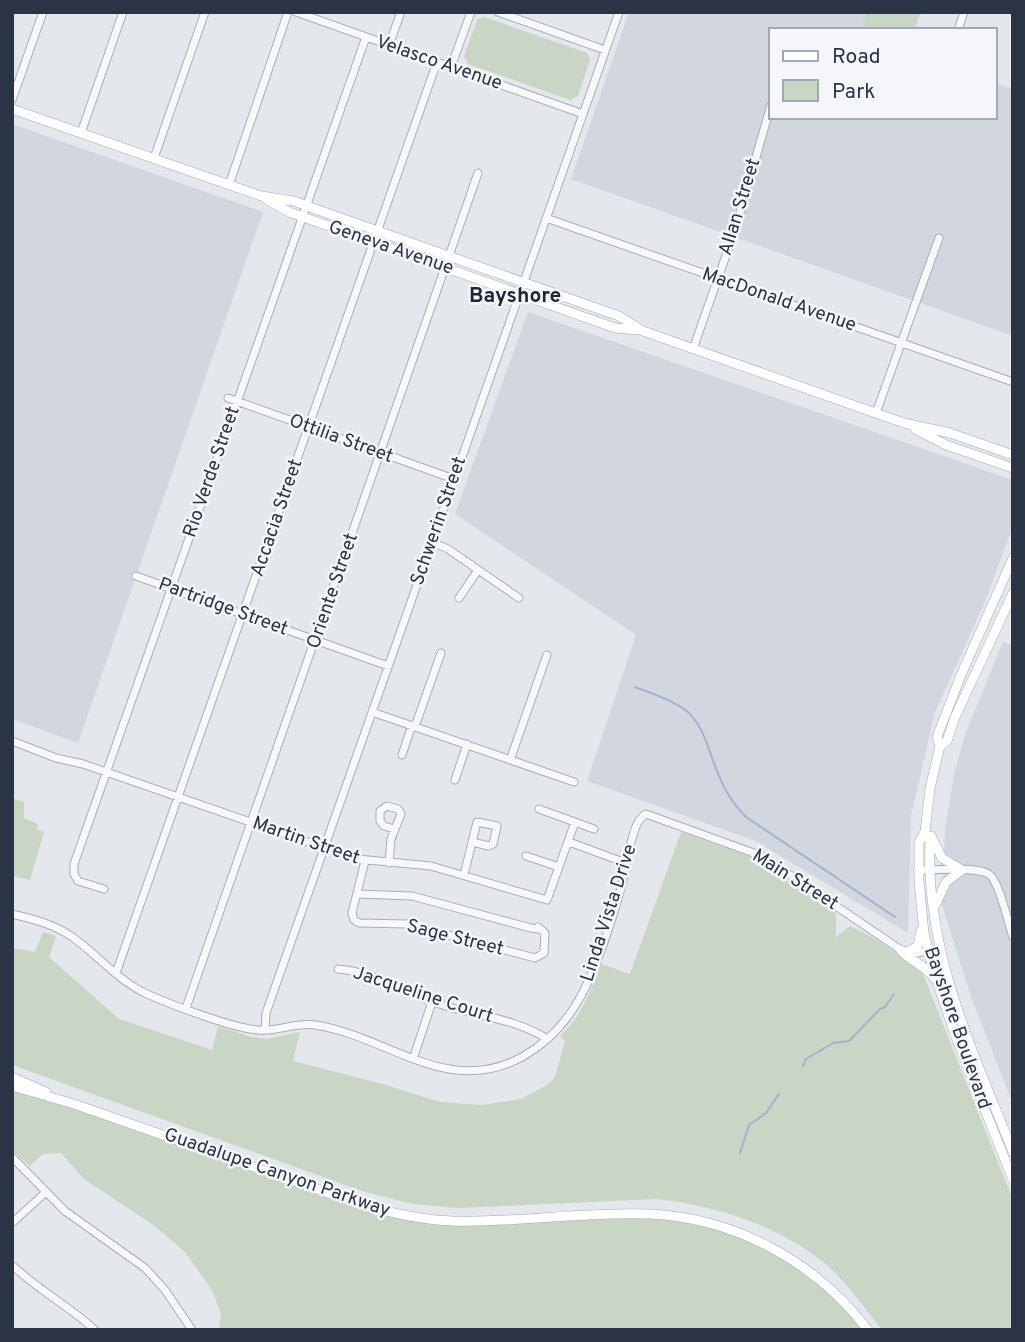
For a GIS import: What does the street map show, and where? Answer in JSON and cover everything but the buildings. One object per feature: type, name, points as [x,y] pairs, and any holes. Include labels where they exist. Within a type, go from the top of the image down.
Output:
[{"type":"main road","name":"Geneva Avenue","points":[[12,108],[261,196],[306,206],[523,282],[619,316],[643,331],[904,423],[950,433],[1013,455]]},
{"type":"main road","name":"Geneva Avenue","points":[[261,196],[282,209],[374,243],[615,328],[643,331]]},
{"type":"main road","name":"Geneva Avenue","points":[[904,423],[946,445],[1013,468]]},
{"type":"main road","name":"Bayshore Boulevard","points":[[1013,558],[937,737],[940,746],[925,829],[919,842],[918,870],[928,952],[937,982],[1013,1180]]},
{"type":"main road","name":"Bayshore Boulevard","points":[[940,746],[947,741],[1013,593]]},
{"type":"main road","name":"Bayshore Boulevard","points":[[925,829],[930,842],[933,914],[939,949],[964,1029],[1013,1152]]},
{"type":"main road","points":[[925,829],[942,858],[962,870],[946,882],[937,897],[933,914]]},
{"type":"main road","points":[[922,916],[918,946],[904,951],[906,956],[922,964],[937,982]]},
{"type":"main road","name":"Guadalupe Canyon Parkway","points":[[12,1077],[74,1104]]},
{"type":"main road","name":"Guadalupe Canyon Parkway","points":[[12,1086],[74,1104],[341,1198],[402,1215],[464,1221],[650,1214],[721,1226],[761,1242],[799,1264],[833,1290],[868,1330]]},
{"type":"street","points":[[12,100],[43,12]]},
{"type":"street","points":[[81,132],[123,12]]},
{"type":"street","points":[[154,158],[205,12]]},
{"type":"street","points":[[229,185],[288,12]]},
{"type":"street","name":"Velasco Avenue","points":[[296,12],[583,114]]},
{"type":"street","points":[[389,45],[401,12]]},
{"type":"street","points":[[451,67],[471,12]]},
{"type":"street","points":[[499,12],[605,50]]},
{"type":"street","name":"Schwerin Street","points":[[265,1030],[266,1013],[619,12]]},
{"type":"street","name":"Rio Verde Street","points":[[104,889],[78,881],[74,870],[106,772],[366,37]]},
{"type":"street","name":"Accacia Street","points":[[116,973],[438,62]]},
{"type":"street","name":"Allan Street","points":[[693,349],[735,230],[769,112]]},
{"type":"street","name":"Oriente Street","points":[[186,1008],[478,173]]},
{"type":"street","name":"MacDonald Avenue","points":[[546,218],[1013,382]]},
{"type":"street","points":[[876,413],[939,238]]},
{"type":"street","name":"Ottilia Street","points":[[228,398],[454,479]]},
{"type":"street","points":[[432,542],[448,549],[519,598]]},
{"type":"street","points":[[459,598],[478,570]]},
{"type":"street","name":"Partridge Street","points":[[136,576],[388,666]]},
{"type":"street","points":[[402,755],[441,653]]},
{"type":"street","points":[[510,760],[547,655]]},
{"type":"street","points":[[372,712],[573,782]]},
{"type":"street","name":"Martin Street","points":[[12,741],[365,861],[423,864],[547,900],[575,822]]},
{"type":"street","points":[[455,780],[467,744]]},
{"type":"street","points":[[539,809],[594,829]]},
{"type":"street","name":"Linda Vista Drive","points":[[12,914],[59,929],[138,990],[243,1027],[265,1030],[315,1025],[368,1040],[446,1070],[488,1070],[513,1061],[547,1039],[569,1015],[587,984],[643,815]]},
{"type":"street","name":"Main Street","points":[[643,815],[762,856],[904,951]]},
{"type":"street","points":[[389,863],[390,839],[394,829]]},
{"type":"street","points":[[464,875],[472,842]]},
{"type":"street","points":[[569,842],[626,863]]},
{"type":"street","points":[[526,856],[559,867]]},
{"type":"street","name":"Sage Street","points":[[357,894],[412,896],[531,928],[538,927],[545,933],[544,953],[535,958],[407,924],[359,923],[354,920],[352,913],[365,861]]},
{"type":"street","points":[[918,870],[981,870],[993,878],[1013,937]]},
{"type":"street","points":[[904,951],[928,952],[939,949]]},
{"type":"street","name":"Jacqueline Court","points":[[338,969],[373,976],[432,1002],[493,1017],[547,1039]]},
{"type":"street","points":[[413,1059],[432,1002]]},
{"type":"street","points":[[12,1157],[65,1211],[145,1268],[165,1290],[192,1330]]},
{"type":"street","points":[[12,1223],[46,1192]]},
{"type":"street","points":[[12,1265],[95,1330]]},
{"type":"shaded area","points":[[629,12],[921,12],[916,28],[769,28],[769,119],[997,119],[997,84],[1013,89],[1013,336],[571,179]]},
{"type":"shaded area","points":[[12,124],[263,212],[78,743],[12,719]]},
{"type":"shaded area","points":[[528,312],[1013,480],[1013,526],[985,602],[935,712],[911,816],[908,933],[756,841],[587,781],[636,635],[455,514]]},
{"type":"shaded area","points":[[1003,642],[1013,646],[1013,1104],[971,997],[942,905],[945,830],[954,774],[966,732]]},
{"type":"green space","points":[[867,12],[921,12],[914,28],[862,28]]},
{"type":"green space","points":[[484,17],[587,53],[590,60],[578,96],[570,100],[468,64],[464,56],[477,20]]},
{"type":"green space","points":[[12,798],[24,802],[24,818],[38,824],[37,829],[44,832],[30,880],[12,876]]},
{"type":"green space","points":[[681,832],[753,858],[836,913],[836,937],[850,926],[921,969],[1013,1200],[1013,1330],[882,1330],[846,1285],[805,1248],[765,1227],[700,1206],[657,1199],[458,1208],[412,1204],[362,1191],[12,1065],[12,948],[35,952],[43,932],[56,936],[49,957],[119,1019],[212,1050],[218,1026],[251,1037],[267,1039],[300,1032],[293,1061],[440,1102],[482,1105],[521,1099],[547,1085],[555,1077],[565,1041],[560,1036],[580,1012],[601,964],[630,974]]},
{"type":"green space","points":[[12,1086],[354,1202],[422,1218],[635,1214],[721,1226],[799,1263],[868,1330],[219,1330],[221,1314],[212,1290],[185,1252],[152,1224],[84,1179],[61,1153],[43,1154],[30,1166],[12,1150]]},
{"type":"waterway","points":[[635,687],[673,702],[691,715],[702,731],[724,787],[746,817],[895,917]]},
{"type":"waterway","points":[[803,1066],[806,1059],[833,1043],[849,1041],[885,1007],[894,994]]},
{"type":"waterway","points":[[740,1153],[749,1125],[766,1113],[779,1094]]},
{"type":"district","name":"Bayshore","points":[[515,296]]}]
